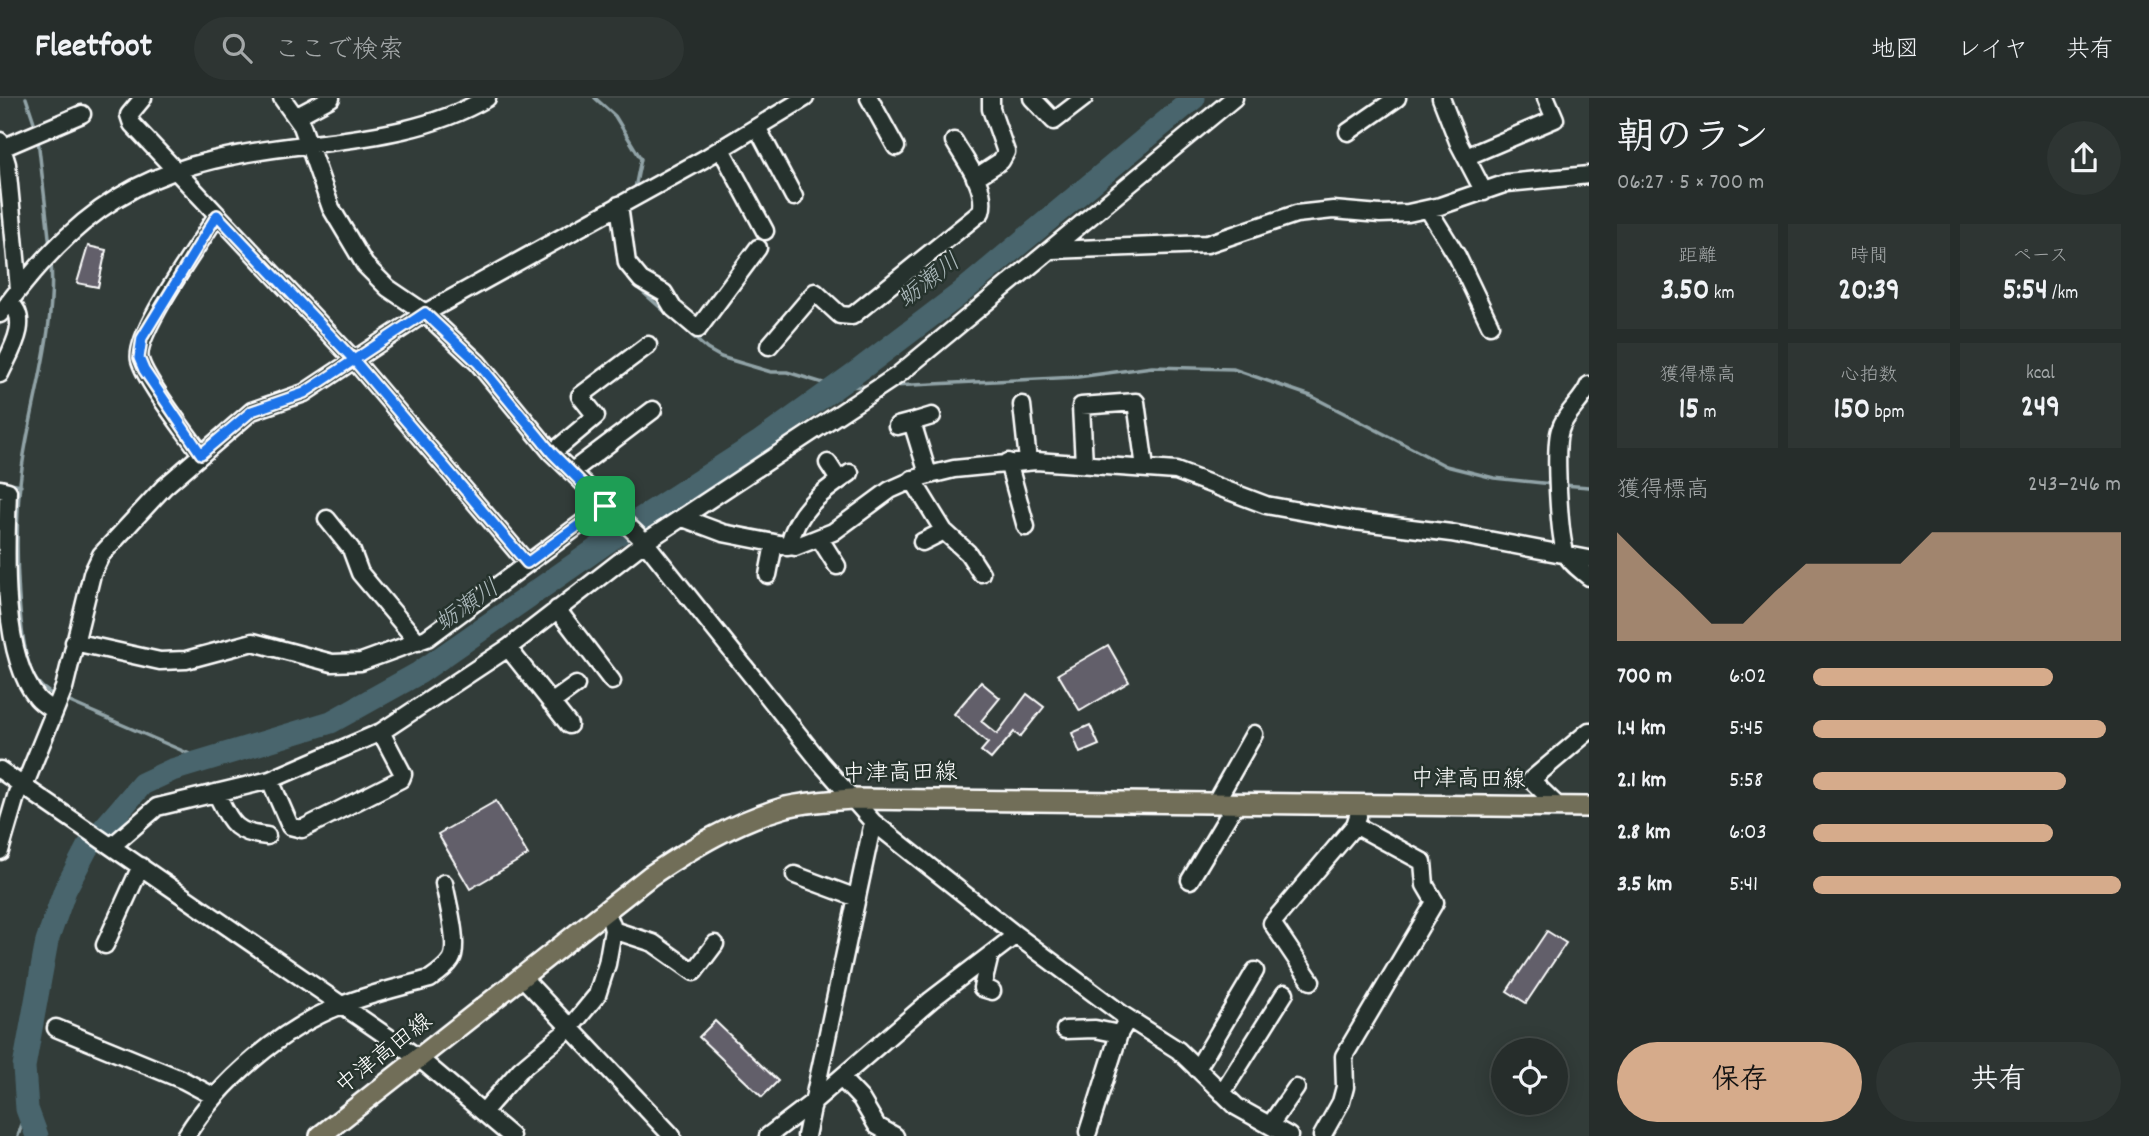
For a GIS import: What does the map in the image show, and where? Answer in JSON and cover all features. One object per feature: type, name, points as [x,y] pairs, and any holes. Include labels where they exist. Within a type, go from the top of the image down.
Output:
[{"type":"main road","name":"中津高田線","points":[[320,1136],[650,876],[695,846],[733,826],[787,807],[850,799],[1589,807]]},
{"type":"street","points":[[144,98],[131,111],[129,120],[353,359],[527,563]]},
{"type":"street","points":[[282,98],[297,116],[310,144],[317,174],[331,208],[365,265],[388,288],[425,313],[478,363],[552,453],[644,540],[850,799],[873,822],[1016,935],[1128,1019],[1178,1050],[1237,1107],[1289,1136]]},
{"type":"street","points":[[297,116],[331,98]]},
{"type":"street","points":[[0,851],[17,793],[23,787],[64,688],[92,574],[100,555],[164,486],[252,411],[304,393],[425,313],[721,149],[806,98]]},
{"type":"street","points":[[869,98],[896,147]]},
{"type":"street","points":[[975,178],[1001,161],[1006,152],[991,109],[991,98]]},
{"type":"street","points":[[1032,98],[1054,121],[1084,98]]},
{"type":"street","points":[[112,846],[157,807],[270,780],[381,733],[508,648],[644,540],[683,518],[898,375],[1234,98]]},
{"type":"street","points":[[1348,132],[1397,98]]},
{"type":"street","points":[[1441,98],[1483,192]]},
{"type":"street","points":[[1466,157],[1555,119],[1546,98]]},
{"type":"street","points":[[9,301],[53,248],[89,217],[126,192],[174,170],[238,153],[404,130],[451,115],[479,100]]},
{"type":"street","points":[[9,301],[7,164],[1,146],[82,114]]},
{"type":"street","points":[[757,127],[794,197]]},
{"type":"street","points":[[769,346],[815,292],[840,315],[852,316],[981,212],[982,198],[975,178],[954,141]]},
{"type":"street","points":[[721,149],[765,231]]},
{"type":"street","points":[[1052,250],[1123,246],[1188,247],[1214,242],[1307,212],[1333,210],[1392,214],[1428,209],[1522,181],[1589,175]]},
{"type":"street","points":[[619,205],[627,263],[641,280],[663,293],[673,308],[698,329],[758,248]]},
{"type":"street","points":[[1428,209],[1457,256],[1490,325]]},
{"type":"street","points":[[201,454],[144,370],[139,352],[148,326],[217,215]]},
{"type":"street","points":[[0,374],[21,321],[18,308],[9,301]]},
{"type":"street","points":[[552,453],[596,416],[580,396],[648,345]]},
{"type":"street","points":[[1589,385],[1561,426],[1558,435],[1562,536],[1567,557],[1589,577]]},
{"type":"street","points":[[1084,464],[1081,407],[1136,402],[1145,468]]},
{"type":"street","points":[[1023,405],[1028,461]]},
{"type":"street","points":[[571,472],[653,410]]},
{"type":"street","points":[[928,474],[905,424],[932,416]]},
{"type":"street","points":[[683,518],[723,533],[781,546],[820,539],[890,490],[912,479],[928,474],[1028,461],[1145,468],[1188,474],[1266,505],[1355,521],[1466,536],[1589,559]]},
{"type":"street","points":[[1008,462],[1026,527]]},
{"type":"street","points":[[768,575],[781,546],[811,500],[844,477],[828,463]]},
{"type":"street","points":[[912,479],[944,531],[968,553],[981,573]]},
{"type":"street","points":[[0,489],[8,491],[5,565],[8,614],[16,652],[25,678],[37,698],[55,708]]},
{"type":"street","points":[[74,642],[160,660],[186,660],[254,642],[332,663],[361,662],[418,642],[608,508]]},
{"type":"street","points":[[327,519],[351,549],[360,573],[418,642]]},
{"type":"street","points":[[922,542],[944,531]]},
{"type":"street","points":[[820,539],[837,566]]},
{"type":"street","points":[[557,609],[612,681]]},
{"type":"street","points":[[508,648],[569,725]]},
{"type":"street","points":[[551,703],[576,685]]},
{"type":"street","points":[[1559,807],[1531,780],[1589,731]]},
{"type":"street","points":[[270,780],[290,826],[302,829],[401,779],[402,774],[381,733]]},
{"type":"street","points":[[1215,803],[1254,734]]},
{"type":"street","points":[[0,770],[420,1059],[510,1136]]},
{"type":"street","points":[[216,793],[232,824],[241,831],[268,836]]},
{"type":"street","points":[[1190,880],[1236,803]]},
{"type":"street","points":[[1311,981],[1272,923],[1355,825],[1362,804]]},
{"type":"street","points":[[806,1136],[873,822]]},
{"type":"street","points":[[1322,1136],[1341,1102],[1345,1087],[1344,1056],[1435,902],[1425,885],[1423,862],[1355,825]]},
{"type":"street","points":[[105,945],[141,866]]},
{"type":"street","points":[[794,875],[857,898]]},
{"type":"street","points":[[187,1136],[215,1097],[243,1066],[319,1016],[341,1005],[430,979],[452,959],[454,947],[444,883]]},
{"type":"street","points":[[483,1112],[520,1070],[570,1028],[597,995],[607,964],[613,930],[608,910]]},
{"type":"street","points":[[613,930],[653,943],[694,972],[715,944]]},
{"type":"street","points":[[768,1136],[814,1101],[932,1000],[1016,935]]},
{"type":"street","points":[[990,954],[982,988],[992,991]]},
{"type":"street","points":[[1197,1069],[1255,971]]},
{"type":"street","points":[[523,978],[672,1136]]},
{"type":"street","points":[[1222,1093],[1284,993]]},
{"type":"street","points":[[1088,1132],[1119,1034],[1128,1019]]},
{"type":"street","points":[[56,1028],[183,1080],[215,1097]]},
{"type":"street","points":[[1065,1030],[1095,1029],[1119,1034]]},
{"type":"street","points":[[841,1078],[861,1099],[877,1126],[895,1136]]},
{"type":"street","points":[[1270,1125],[1296,1088]]},
{"type":"building","points":[[88,246],[106,250],[98,287],[77,283]]},
{"type":"building","points":[[1108,645],[1129,682],[1080,711],[1058,674]]},
{"type":"building","points":[[981,682],[1000,698],[981,721],[997,734],[1027,694],[1044,707],[1020,737],[1014,732],[991,759],[981,751],[988,743],[954,714]]},
{"type":"building","points":[[1090,725],[1099,745],[1080,753],[1072,733]]},
{"type":"building","points":[[496,801],[528,855],[470,889],[438,834]]},
{"type":"building","points":[[1547,931],[1566,943],[1526,1003],[1507,991]]},
{"type":"building","points":[[715,1021],[778,1081],[762,1097],[699,1037]]},
{"type":"waterway","points":[[26,98],[36,128]]},
{"type":"waterway","points":[[595,98],[615,116],[641,159],[634,193]]},
{"type":"waterway","name":"蛎瀬川","points":[[37,1136],[27,1109],[24,1067],[47,941],[65,890],[87,848],[142,784],[172,770],[331,722],[419,673],[634,523],[758,443],[862,368],[957,296],[1194,98]]},
{"type":"waterway","points":[[38,139],[50,246]]},
{"type":"waterway","points":[[51,261],[49,324],[25,448],[17,547],[21,618],[28,660],[37,682],[56,696]]},
{"type":"waterway","points":[[624,269],[637,287],[707,349],[721,357],[771,372],[787,372],[836,387],[870,386]]},
{"type":"waterway","points":[[892,386],[1078,377],[1152,367],[1233,369],[1311,396],[1446,466],[1494,478],[1552,484]]},
{"type":"waterway","points":[[0,481],[21,485]]},
{"type":"waterway","points":[[1563,485],[1589,487]]},
{"type":"waterway","points":[[63,699],[206,761]]},
{"type":"waterway","points":[[18,1136],[27,1109]]},
{"type":"route","points":[[605,506],[527,563],[353,359],[217,215],[142,338],[139,358],[144,370],[201,454],[252,411],[304,393],[353,359],[425,313],[478,363],[552,453],[605,506]]}]
